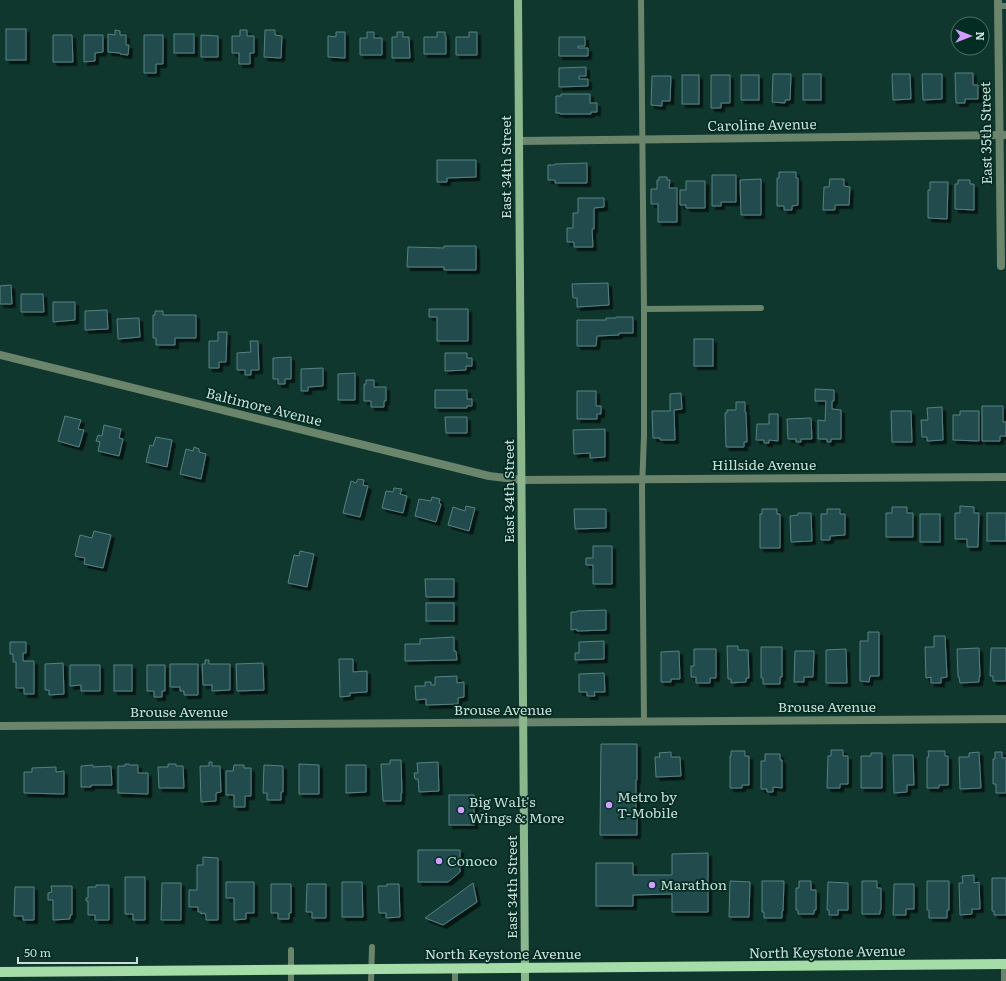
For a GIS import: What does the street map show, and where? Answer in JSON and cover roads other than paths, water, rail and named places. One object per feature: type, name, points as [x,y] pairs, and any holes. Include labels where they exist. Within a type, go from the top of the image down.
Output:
[{"type":"main road","name":"East 34th Street","points":[[518,0],[525,981]]},
{"type":"main road","name":"North Keystone Avenue","points":[[0,972],[1005,964]]},
{"type":"street","name":"East 35th Street","points":[[1001,4],[1003,135],[1001,266]]},
{"type":"street","name":"Caroline Avenue","points":[[519,141],[1003,135]]},
{"type":"street","name":"Baltimore Avenue","points":[[0,356],[489,476],[522,480]]},
{"type":"street","name":"Hillside Avenue","points":[[522,480],[1006,476]]},
{"type":"street","name":"Brouse Avenue","points":[[0,726],[1006,719]]},
{"type":"street","points":[[1005,964],[1005,981]]},
{"type":"lane","points":[[641,0],[644,309],[644,436],[642,478],[644,722]]},
{"type":"lane","points":[[644,309],[761,308]]},
{"type":"lane","points":[[371,981],[372,947]]},
{"type":"lane","points":[[291,950],[291,981]]},
{"type":"lane","points":[[455,969],[455,981]]},
{"type":"place","name":"Metro by T-Mobile","points":[[609,805]]},
{"type":"place","name":"Big Walt's Wings & More","points":[[461,810]]},
{"type":"place","name":"Conoco","points":[[439,861]]},
{"type":"place","name":"Marathon","points":[[652,885]]}]
